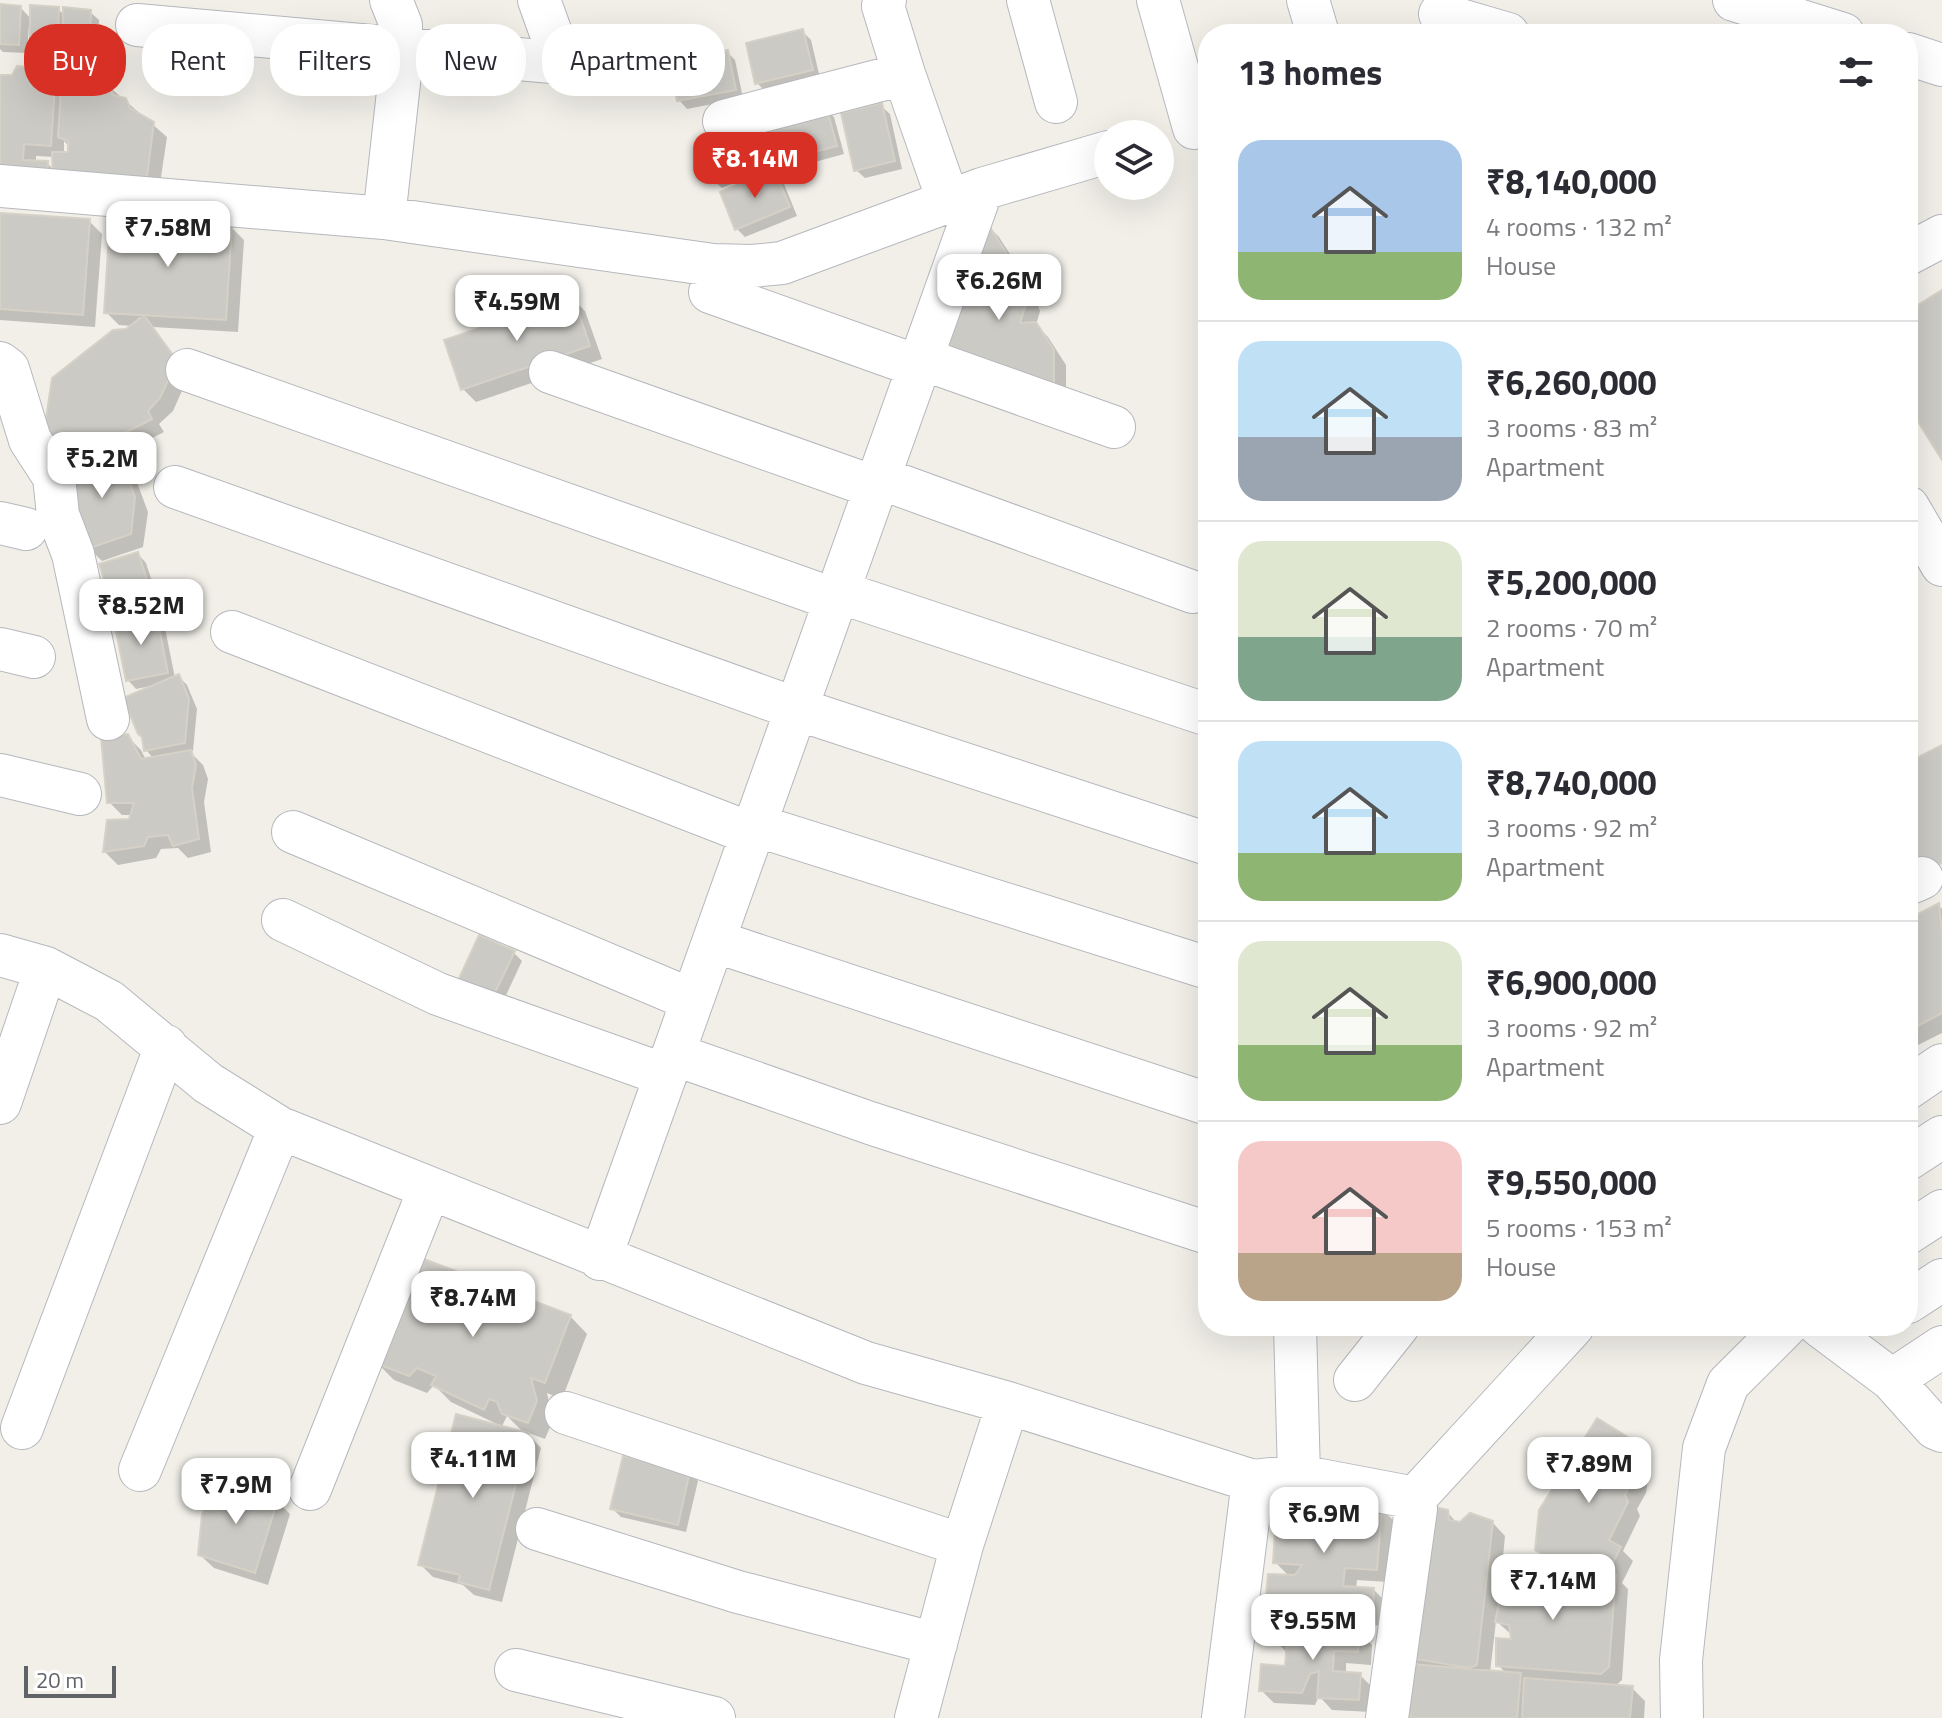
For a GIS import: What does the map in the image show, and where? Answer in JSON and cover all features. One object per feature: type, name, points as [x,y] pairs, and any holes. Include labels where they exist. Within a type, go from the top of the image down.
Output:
[{"type":"street","points":[[384,218],[401,65],[401,25],[391,0]]},
{"type":"street","points":[[539,0],[548,24]]},
{"type":"street","points":[[600,1259],[922,363],[965,196],[904,74],[883,6],[885,0]]},
{"type":"street","points":[[1028,0],[1056,102]]},
{"type":"street","points":[[1158,0],[1187,129]]},
{"type":"street","points":[[1308,0],[1315,24]]},
{"type":"street","points":[[1737,0],[1812,24]]},
{"type":"street","points":[[1439,16],[1470,24]]},
{"type":"street","points":[[137,25],[254,18],[401,49],[542,62]]},
{"type":"street","points":[[1918,57],[1942,65]]},
{"type":"street","points":[[724,121],[904,74]]},
{"type":"street","points":[[0,186],[384,218],[713,265],[752,266],[782,263],[965,196],[1094,156]]},
{"type":"street","points":[[1918,249],[1942,236]]},
{"type":"street","points":[[710,292],[1114,427]]},
{"type":"street","points":[[0,363],[8,369],[30,440],[54,477],[58,515],[73,554],[108,719]]},
{"type":"street","points":[[187,370],[838,596],[1198,712]]},
{"type":"street","points":[[550,372],[1193,592]]},
{"type":"street","points":[[175,487],[797,709],[1198,841]]},
{"type":"street","points":[[1918,526],[1942,565]]},
{"type":"street","points":[[232,632],[754,830],[1198,965]]},
{"type":"street","points":[[0,775],[80,794]]},
{"type":"street","points":[[293,832],[692,1000]]},
{"type":"street","points":[[283,920],[438,994],[870,1123],[1198,1230]]},
{"type":"street","points":[[714,941],[1198,1101]]},
{"type":"street","points":[[0,955],[46,968],[109,1001],[208,1083],[280,1128],[600,1259],[866,1363],[1008,1403],[1253,1481],[1299,1476],[1415,1498]]},
{"type":"street","points":[[0,1103],[46,968]]},
{"type":"street","points":[[22,1428],[166,1046]]},
{"type":"street","points":[[1918,1081],[1942,1065]]},
{"type":"street","points":[[140,1470],[280,1128]]},
{"type":"street","points":[[1918,1153],[1942,1137]]},
{"type":"street","points":[[310,1489],[429,1190]]},
{"type":"street","points":[[1918,1227],[1942,1211]]},
{"type":"street","points":[[1918,1296],[1942,1280]]},
{"type":"street","points":[[1295,1336],[1299,1476]]},
{"type":"street","points":[[1355,1380],[1390,1336]]},
{"type":"street","points":[[1387,1718],[1415,1498],[1564,1336]]},
{"type":"street","points":[[1682,1718],[1681,1660],[1704,1448],[1728,1384],[1776,1336]]},
{"type":"street","points":[[1867,1340],[1892,1380],[1940,1427]]},
{"type":"street","points":[[1892,1380],[1942,1347]]},
{"type":"street","points":[[916,1718],[962,1545],[1008,1403]]},
{"type":"street","points":[[566,1413],[962,1545]]},
{"type":"street","points":[[1223,1718],[1253,1481]]},
{"type":"street","points":[[537,1529],[738,1592],[936,1644]]},
{"type":"street","points":[[516,1670],[714,1718]]},
{"type":"building","points":[[0,4],[21,6],[19,45],[0,44]]},
{"type":"building","points":[[30,5],[59,7],[58,24],[30,24]]},
{"type":"building","points":[[63,7],[91,10],[91,24],[63,24]]},
{"type":"building","points":[[803,29],[813,70],[755,84],[746,43]]},
{"type":"building","points":[[728,50],[736,90],[725,92],[725,51]]},
{"type":"building","points":[[17,66],[24,67],[24,96],[54,96],[51,146],[24,144],[23,160],[48,161],[47,186],[0,172],[0,75],[12,75]]},
{"type":"building","points":[[61,96],[126,98],[130,108],[154,122],[145,192],[53,185],[52,152],[68,152],[68,141],[58,137]]},
{"type":"building","points":[[676,96],[704,96],[677,101]]},
{"type":"building","points":[[882,103],[895,161],[854,171],[841,113]]},
{"type":"building","points":[[826,106],[837,146],[779,161],[769,121]]},
{"type":"building","points":[[750,120],[766,158],[712,181],[695,143]]},
{"type":"building","points":[[774,169],[790,207],[735,230],[720,192]]},
{"type":"building","points":[[0,213],[90,219],[83,315],[0,309]]},
{"type":"building","points":[[110,218],[232,225],[226,320],[104,313]]},
{"type":"building","points":[[986,221],[1010,259],[1004,303],[1020,278],[1028,297],[1020,323],[1036,322],[1054,350],[1054,390],[943,354]]},
{"type":"building","points":[[1942,290],[1942,460],[1918,422],[1918,305]]},
{"type":"building","points":[[573,296],[590,346],[461,390],[444,340]]},
{"type":"building","points":[[144,315],[177,361],[160,398],[148,411],[152,419],[99,446],[99,455],[78,464],[75,457],[68,463],[34,433],[46,419],[52,378],[113,330],[126,329]]},
{"type":"building","points":[[120,453],[135,497],[131,534],[87,549],[61,474]]},
{"type":"building","points":[[138,552],[153,598],[114,611],[99,564]]},
{"type":"building","points":[[156,612],[168,673],[126,681],[114,621]]},
{"type":"building","points":[[179,674],[189,699],[185,743],[144,751],[142,737],[123,698]]},
{"type":"building","points":[[128,734],[141,759],[191,750],[196,765],[192,788],[199,839],[173,846],[168,835],[148,837],[144,846],[103,852],[107,820],[129,819],[134,803],[107,803],[101,737]]},
{"type":"building","points":[[1942,745],[1942,863],[1918,874],[1918,757]]},
{"type":"building","points":[[1939,903],[1942,1013],[1918,1026],[1918,914]]},
{"type":"building","points":[[479,935],[515,951],[491,1001],[456,985]]},
{"type":"building","points":[[416,1256],[571,1315],[545,1383],[531,1378],[537,1401],[528,1423],[502,1414],[497,1402],[489,1399],[484,1410],[431,1385],[436,1376],[417,1368],[409,1376],[375,1363]]},
{"type":"building","points":[[456,1414],[529,1433],[489,1590],[458,1582],[460,1575],[418,1565]]},
{"type":"building","points":[[1597,1418],[1639,1444],[1633,1479],[1625,1495],[1628,1502],[1609,1540],[1621,1547],[1603,1582],[1593,1586],[1535,1550],[1539,1510]]},
{"type":"building","points":[[623,1456],[690,1471],[678,1525],[610,1509]]},
{"type":"building","points":[[222,1470],[227,1484],[278,1499],[255,1573],[198,1555],[202,1515]]},
{"type":"building","points":[[1277,1498],[1382,1506],[1377,1570],[1345,1568],[1343,1586],[1374,1588],[1373,1614],[1265,1607],[1268,1574],[1295,1575],[1302,1565],[1273,1563]]},
{"type":"building","points":[[1423,1504],[1448,1510],[1449,1520],[1460,1522],[1470,1513],[1493,1521],[1477,1665],[1470,1668],[1409,1658]]},
{"type":"building","points":[[1542,1561],[1565,1580],[1592,1594],[1608,1589],[1616,1574],[1609,1667],[1601,1674],[1496,1666],[1496,1638],[1511,1639],[1509,1625],[1495,1622],[1502,1566]]},
{"type":"building","points":[[1273,1625],[1360,1630],[1358,1652],[1334,1651],[1333,1671],[1361,1673],[1359,1700],[1317,1698],[1319,1671],[1310,1674],[1302,1693],[1259,1691],[1261,1664],[1285,1666],[1287,1641],[1272,1640]]},
{"type":"building","points":[[1397,1663],[1521,1673],[1517,1718],[1410,1718],[1411,1715],[1394,1713]]},
{"type":"building","points":[[1524,1678],[1633,1686],[1630,1718],[1522,1718]]}]
